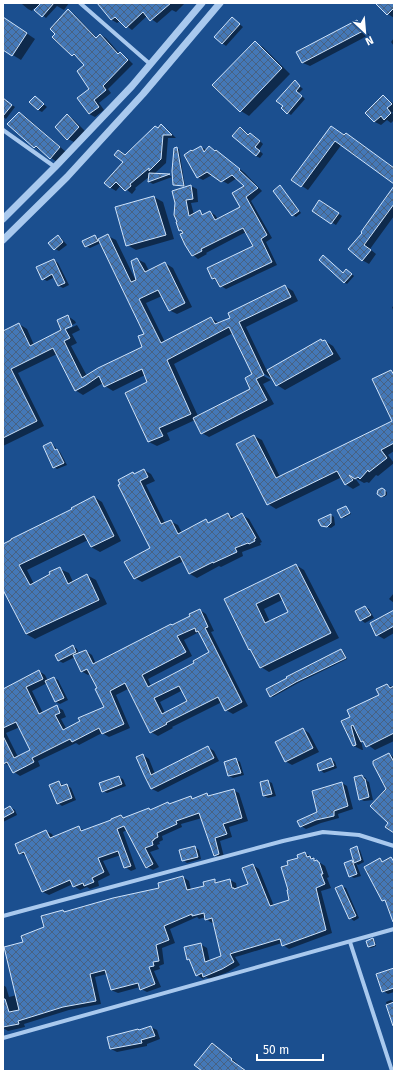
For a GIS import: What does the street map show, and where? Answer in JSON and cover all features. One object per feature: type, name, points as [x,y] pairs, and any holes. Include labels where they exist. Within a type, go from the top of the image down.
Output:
[{"type":"street","points":[[80,3],[150,64]]},
{"type":"street","points":[[3,219],[132,86],[202,3]]},
{"type":"street","points":[[3,240],[67,177],[161,75],[220,3]]},
{"type":"street","points":[[3,130],[55,167]]},
{"type":"street","points":[[3,916],[276,843],[323,832],[359,835],[394,846]]},
{"type":"street","points":[[3,1038],[394,929]]},
{"type":"street","points":[[350,942],[392,1071]]},
{"type":"building","points":[[41,3],[54,3],[42,17],[34,10]]},
{"type":"building","points":[[97,3],[171,3],[150,21],[143,12],[126,28],[115,17],[111,20]]},
{"type":"building","points":[[375,3],[394,3],[394,8],[387,15]]},
{"type":"building","points":[[68,9],[96,38],[100,34],[118,54],[120,52],[128,60],[103,86],[106,90],[94,100],[99,107],[89,114],[77,98],[89,89],[77,71],[84,65],[74,54],[72,56],[52,37],[55,34],[50,29]]},
{"type":"building","points":[[3,17],[27,33],[12,56],[3,50]]},
{"type":"building","points":[[232,17],[240,24],[222,44],[214,37]]},
{"type":"building","points":[[357,20],[363,31],[302,63],[296,52]]},
{"type":"building","points":[[255,41],[282,68],[240,112],[212,85]]},
{"type":"building","points":[[295,80],[300,86],[296,91],[302,96],[287,114],[281,108],[283,106],[276,101]]},
{"type":"building","points":[[383,95],[392,104],[387,108],[391,113],[384,120],[381,116],[374,122],[365,113]]},
{"type":"building","points":[[35,96],[44,104],[38,110],[29,102]]},
{"type":"building","points":[[3,98],[12,105],[3,116]]},
{"type":"building","points":[[19,112],[60,147],[50,159],[36,146],[34,148],[7,124]]},
{"type":"building","points":[[67,114],[79,127],[67,140],[55,127]]},
{"type":"building","points":[[161,124],[172,135],[163,135],[161,159],[149,171],[149,168],[130,184],[131,186],[125,191],[116,182],[110,188],[104,183],[123,162],[114,155],[118,150],[125,155],[155,126],[158,128]]},
{"type":"building","points":[[331,126],[344,135],[346,133],[394,168],[394,184],[335,141],[301,187],[291,180]]},
{"type":"building","points":[[240,127],[248,135],[250,133],[260,141],[255,147],[260,151],[256,156],[232,136]]},
{"type":"building","points":[[201,146],[204,152],[209,146],[215,151],[216,150],[240,169],[239,170],[258,188],[246,197],[267,235],[261,239],[272,262],[220,287],[215,278],[212,279],[207,268],[253,246],[243,228],[201,249],[202,251],[192,256],[185,245],[180,234],[183,233],[181,230],[179,231],[174,215],[175,203],[172,191],[191,185],[193,199],[186,200],[189,216],[200,210],[202,215],[210,211],[215,220],[240,207],[232,193],[244,186],[232,175],[221,182],[207,172],[197,178],[184,155]]},
{"type":"building","points":[[177,147],[184,186],[173,185],[172,171],[174,148]]},
{"type":"building","points":[[149,173],[170,174],[148,182]]},
{"type":"building","points":[[280,185],[299,211],[292,216],[273,191]]},
{"type":"building","points":[[394,186],[394,204],[364,245],[371,250],[362,261],[348,249],[362,233],[361,232]]},
{"type":"building","points":[[154,196],[166,235],[126,246],[115,207]]},
{"type":"building","points":[[319,200],[339,213],[331,224],[312,211]]},
{"type":"building","points":[[108,234],[131,282],[136,280],[131,261],[137,258],[145,272],[165,262],[185,303],[169,311],[158,290],[139,299],[161,343],[211,317],[215,324],[230,318],[228,313],[285,285],[291,297],[239,322],[264,375],[256,379],[267,400],[201,434],[193,418],[250,389],[245,378],[252,374],[229,327],[167,360],[191,414],[159,428],[163,436],[148,442],[125,393],[147,382],[142,369],[104,387],[99,376],[75,391],[53,348],[11,369],[37,421],[3,438],[3,331],[19,323],[30,346],[61,330],[57,320],[68,315],[72,326],[65,329],[70,338],[64,341],[82,378],[98,368],[142,347],[138,336],[144,334],[98,239]]},
{"type":"building","points":[[58,235],[63,242],[54,250],[48,243]]},
{"type":"building","points":[[95,235],[98,241],[85,247],[82,241]]},
{"type":"building","points":[[323,255],[343,273],[346,269],[352,274],[344,283],[319,260]]},
{"type":"building","points":[[54,259],[65,283],[58,286],[52,274],[42,280],[36,267]]},
{"type":"building","points":[[321,339],[322,341],[325,340],[333,354],[276,386],[267,370]]},
{"type":"building","points":[[391,370],[394,375],[394,443],[381,450],[387,458],[369,472],[368,470],[360,479],[358,477],[355,479],[349,475],[353,480],[345,485],[337,471],[267,505],[236,444],[254,435],[276,478],[392,421],[372,379]]},
{"type":"building","points":[[51,442],[55,450],[57,449],[64,463],[53,468],[43,446]]},
{"type":"building","points":[[144,469],[148,477],[140,481],[161,524],[171,520],[178,534],[206,519],[208,523],[228,513],[231,519],[242,513],[256,538],[254,539],[255,541],[235,548],[237,552],[189,574],[180,556],[134,579],[124,562],[150,548],[118,485],[120,484],[118,480],[133,472],[134,474]]},
{"type":"building","points":[[382,488],[385,490],[385,495],[381,497],[377,494],[378,490]]},
{"type":"building","points":[[94,496],[114,536],[91,547],[84,534],[19,565],[30,585],[50,574],[49,572],[60,567],[68,584],[87,574],[99,600],[26,634],[3,590],[3,544],[72,509],[71,508]]},
{"type":"building","points":[[346,506],[350,513],[341,518],[337,510]]},
{"type":"building","points":[[331,514],[331,523],[327,527],[321,526],[318,520]]},
{"type":"building","points":[[296,564],[331,633],[260,668],[250,649],[249,650],[224,599]],"holes":[[[279,593],[288,612],[265,623],[256,604]]]},
{"type":"building","points":[[365,606],[371,615],[360,621],[355,611]]},
{"type":"building","points":[[200,609],[208,627],[205,628],[242,702],[225,711],[218,697],[166,723],[167,724],[150,733],[125,683],[110,691],[124,724],[102,734],[99,728],[72,742],[70,739],[32,758],[34,762],[13,773],[7,762],[3,764],[3,736],[14,758],[30,750],[16,722],[3,728],[3,689],[39,670],[43,679],[26,687],[39,714],[57,705],[60,713],[55,715],[63,730],[80,721],[78,718],[104,707],[95,689],[97,688],[87,669],[81,672],[73,655],[86,650],[93,664],[171,624],[172,625],[190,616],[189,614]],"holes":[[[195,628],[209,652],[193,661],[194,663],[148,687],[142,675],[186,652],[177,636]],[[179,686],[187,701],[162,714],[154,698]]]},
{"type":"building","points":[[394,610],[394,626],[376,636],[370,623]]},
{"type":"building","points":[[73,645],[76,652],[58,661],[55,655]]},
{"type":"building","points":[[341,649],[346,658],[296,682],[270,697],[266,689]]},
{"type":"building","points":[[54,677],[64,698],[55,702],[45,681]]},
{"type":"building","points":[[387,684],[390,688],[394,686],[394,733],[366,747],[363,741],[361,742],[353,725],[351,726],[356,745],[353,746],[341,721],[350,717],[347,710],[379,695],[376,689]]},
{"type":"building","points":[[303,728],[313,748],[285,762],[275,742]]},
{"type":"building","points":[[208,746],[214,758],[151,789],[136,757],[143,754],[151,775]]},
{"type":"building","points":[[389,753],[394,762],[394,833],[385,827],[388,823],[370,806],[386,789],[373,764],[373,761]]},
{"type":"building","points":[[236,758],[241,773],[228,776],[224,762]]},
{"type":"building","points":[[331,758],[334,766],[319,771],[317,764]]},
{"type":"building","points":[[362,775],[365,779],[369,797],[359,800],[354,777]]},
{"type":"building","points":[[119,776],[122,784],[102,792],[99,783]]},
{"type":"building","points":[[268,780],[272,794],[263,796],[260,782]]},
{"type":"building","points":[[59,781],[61,786],[67,784],[72,798],[57,804],[49,785]]},
{"type":"building","points":[[342,782],[348,806],[334,811],[334,816],[316,820],[300,827],[297,821],[317,812],[312,791]]},
{"type":"building","points":[[234,789],[242,818],[223,824],[227,834],[215,838],[219,854],[214,856],[199,813],[176,821],[177,824],[157,833],[158,837],[152,841],[153,845],[145,848],[153,864],[146,868],[124,826],[117,829],[131,866],[124,868],[118,851],[98,858],[104,872],[92,878],[94,882],[84,886],[83,883],[73,887],[70,880],[42,892],[24,852],[19,854],[15,844],[46,830],[50,838],[79,826],[81,831],[121,815],[123,818],[149,808],[150,810],[168,802],[169,804],[191,796],[192,799],[207,793],[208,796]]},
{"type":"building","points":[[10,806],[14,812],[3,818],[3,810]]},
{"type":"building","points":[[195,846],[198,857],[182,861],[179,850]]},
{"type":"building","points":[[357,846],[361,860],[354,863],[350,849]]},
{"type":"building","points":[[305,852],[307,857],[310,856],[311,859],[314,858],[314,861],[317,860],[319,862],[323,874],[321,874],[325,884],[316,888],[326,930],[282,946],[280,939],[230,954],[234,962],[203,977],[202,973],[196,976],[189,959],[187,960],[184,947],[201,943],[205,962],[221,956],[212,918],[205,920],[204,913],[192,916],[192,914],[164,926],[169,940],[156,945],[159,961],[153,962],[154,966],[149,967],[155,984],[140,990],[138,983],[111,990],[105,970],[90,974],[96,1001],[63,1007],[18,1021],[19,1024],[3,1027],[3,999],[5,999],[9,1012],[19,1010],[4,947],[23,942],[21,936],[44,927],[41,916],[63,910],[64,912],[113,898],[159,888],[158,883],[183,876],[187,890],[204,886],[203,882],[215,879],[215,883],[230,879],[232,888],[234,889],[248,884],[242,868],[253,864],[270,906],[289,900],[288,890],[281,867],[288,865],[287,861],[298,858],[297,855]]},
{"type":"building","points":[[391,857],[394,862],[394,922],[385,900],[382,901],[364,867],[380,858],[382,862]]},
{"type":"building","points":[[352,860],[357,874],[349,877],[344,863]]},
{"type":"building","points":[[342,885],[356,916],[349,919],[335,888]]},
{"type":"building","points":[[373,938],[375,945],[368,947],[366,941]]},
{"type":"building","points":[[394,968],[394,988],[382,992],[376,974]]},
{"type":"building","points":[[394,1002],[394,1025],[393,1026],[386,1005]]},
{"type":"building","points":[[151,1026],[155,1036],[141,1040],[142,1043],[110,1049],[107,1037]]},
{"type":"building","points":[[212,1043],[246,1071],[202,1071],[194,1065]]}]
